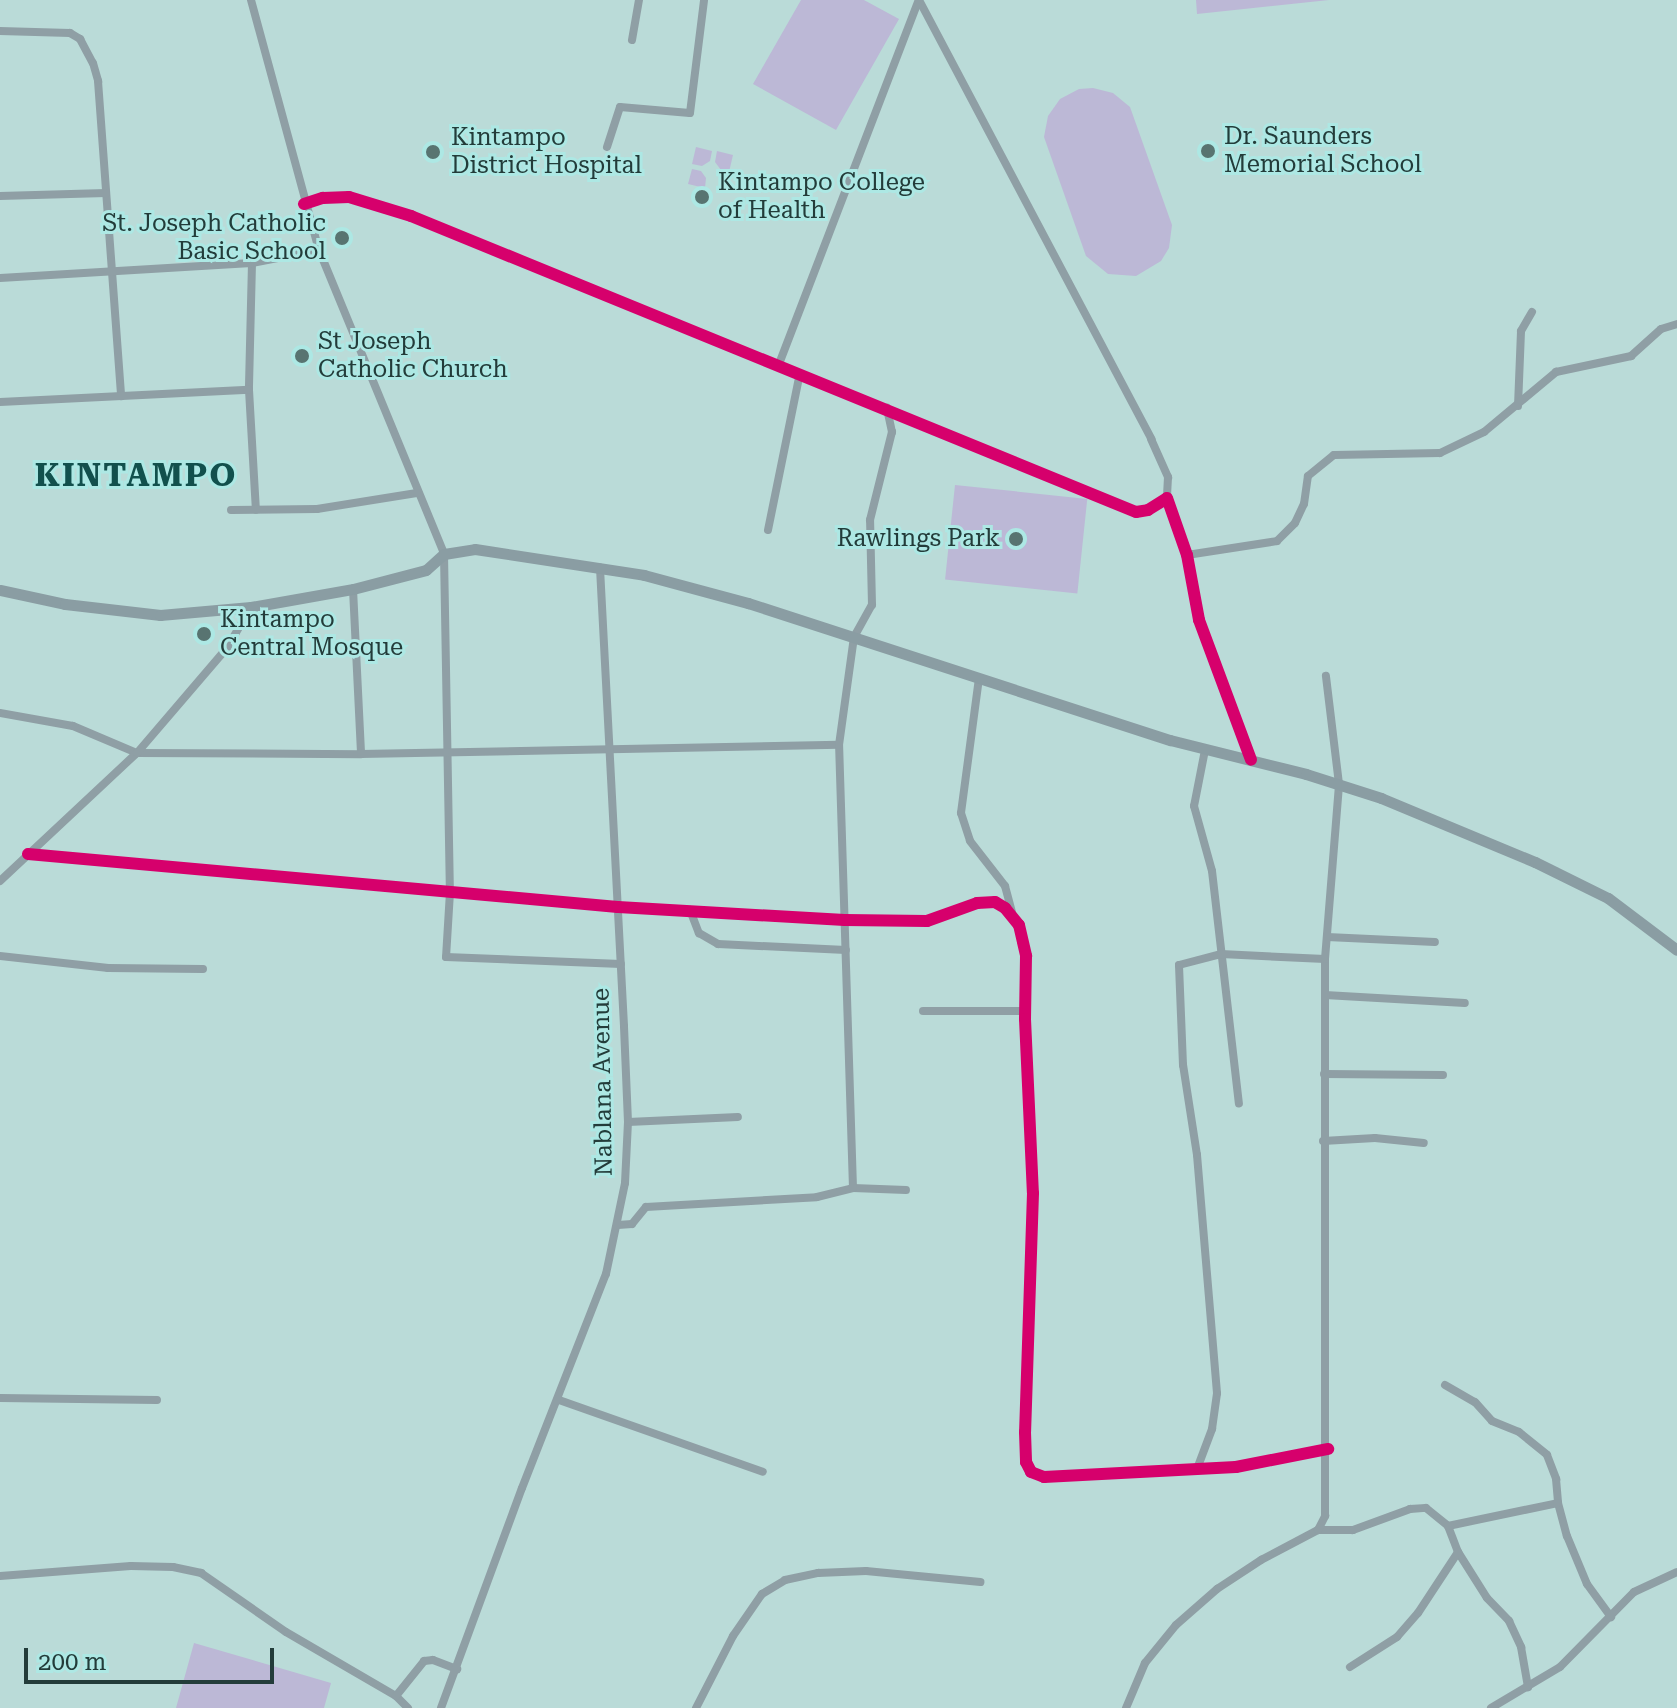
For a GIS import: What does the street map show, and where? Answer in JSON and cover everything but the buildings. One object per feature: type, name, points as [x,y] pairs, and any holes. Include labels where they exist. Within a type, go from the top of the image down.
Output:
[{"type":"main road","points":[[0,590],[65,604],[160,615],[251,607],[353,589],[426,570],[444,554],[475,549],[692,586],[1205,750],[1339,784],[1418,812],[1535,862],[1608,898],[1677,950]]},
{"type":"street","points":[[251,0],[304,204],[319,250],[444,554],[450,892],[446,957],[621,964]]},
{"type":"street","points":[[632,40],[639,0]]},
{"type":"street","points":[[607,147],[615,114],[620,107],[690,113],[704,0]]},
{"type":"street","points":[[779,364],[919,0]]},
{"type":"street","points":[[919,0],[1151,439],[1168,477],[1167,498],[1187,555],[1199,620],[1251,760]]},
{"type":"street","points":[[0,31],[70,33],[88,50],[98,81],[121,396]]},
{"type":"street","points":[[0,196],[106,193]]},
{"type":"street","points":[[304,204],[337,196],[349,197],[411,216],[1136,512],[1148,510],[1167,498]]},
{"type":"street","points":[[0,278],[110,274],[252,263],[319,250]]},
{"type":"street","points":[[252,263],[249,390],[256,510]]},
{"type":"street","points":[[1518,407],[1521,331],[1532,312]]},
{"type":"street","points":[[1187,555],[1277,541],[1295,523],[1304,504],[1308,476],[1334,455],[1440,453],[1484,432],[1518,407],[1556,372],[1631,356],[1661,329],[1677,324]]},
{"type":"street","points":[[768,530],[800,373]]},
{"type":"street","points":[[0,402],[249,390]]},
{"type":"street","points":[[853,1188],[839,745],[854,637],[872,605],[870,520],[892,432],[887,408]]},
{"type":"street","points":[[231,510],[358,505],[417,493]]},
{"type":"street","name":"Nablana Avenue","points":[[441,1708],[522,1488],[606,1274],[625,1183],[628,1122],[600,568]]},
{"type":"street","points":[[353,589],[361,754]]},
{"type":"street","points":[[0,881],[137,753],[227,648],[251,607]]},
{"type":"street","points":[[1318,1530],[1325,1516],[1328,1449],[1323,1141],[1325,959],[1339,784],[1326,676]]},
{"type":"street","points":[[979,678],[961,813],[970,841],[1005,886],[1025,941],[1033,1193],[1026,1462],[1031,1472],[1044,1477],[1269,1462],[1328,1449]]},
{"type":"street","points":[[0,713],[73,726],[137,753],[361,754],[839,745]]},
{"type":"street","points":[[1205,750],[1194,806],[1212,871],[1239,1103]]},
{"type":"street","points":[[28,854],[618,907],[845,920],[927,921],[985,901],[995,902],[1013,915]]},
{"type":"street","points":[[690,910],[699,933],[718,944],[846,950]]},
{"type":"street","points":[[1327,937],[1435,942]]},
{"type":"street","points":[[1197,1469],[1212,1429],[1217,1393],[1197,1155],[1183,1065],[1179,965],[1221,954],[1325,959]]},
{"type":"street","points":[[0,956],[108,968],[203,969]]},
{"type":"street","points":[[1325,995],[1465,1003]]},
{"type":"street","points":[[923,1011],[1025,1011]]},
{"type":"street","points":[[1324,1074],[1443,1075]]},
{"type":"street","points":[[628,1122],[738,1117]]},
{"type":"street","points":[[1323,1141],[1375,1138],[1424,1143]]},
{"type":"street","points":[[618,1225],[632,1224],[646,1207],[817,1197],[853,1188],[906,1190]]},
{"type":"street","points":[[1445,1385],[1475,1402],[1492,1421],[1537,1444],[1547,1455],[1556,1479],[1558,1503],[1587,1584],[1611,1617]]},
{"type":"street","points":[[0,1398],[157,1400]]},
{"type":"street","points":[[559,1400],[763,1472]]},
{"type":"street","points":[[1448,1526],[1558,1503]]},
{"type":"street","points":[[1126,1708],[1145,1663],[1176,1625],[1217,1589],[1261,1560],[1318,1530],[1353,1530],[1410,1509],[1426,1508],[1448,1526],[1458,1552],[1487,1598],[1509,1621],[1521,1647],[1528,1687]]},
{"type":"street","points":[[1350,1667],[1404,1629],[1458,1552]]},
{"type":"street","points":[[0,1576],[131,1566],[173,1567],[201,1573],[322,1655],[396,1696],[408,1708]]},
{"type":"street","points":[[696,1708],[733,1636],[762,1594],[785,1580],[818,1573],[866,1571],[980,1582]]},
{"type":"street","points":[[1491,1708],[1560,1667],[1634,1592],[1677,1572]]},
{"type":"street","points":[[396,1696],[424,1661],[433,1660],[457,1669]]},
{"type":"shaded area","points":[[801,0],[864,0],[899,19],[836,130],[753,84]]},
{"type":"shaded area","points":[[1196,0],[1329,0],[1197,14]]},
{"type":"shaded area","points":[[1093,88],[1113,93],[1130,107],[1172,225],[1169,248],[1161,261],[1136,276],[1108,274],[1086,256],[1044,137],[1048,116],[1060,99],[1079,89]]},
{"type":"shaded area","points":[[696,147],[712,151],[710,161],[702,166],[692,164]]},
{"type":"shaded area","points":[[717,151],[733,155],[729,172],[721,170],[715,162]]},
{"type":"shaded area","points":[[692,169],[701,171],[706,178],[705,188],[688,184]]},
{"type":"shaded area","name":"Rawlings Park","points":[[955,485],[1087,499],[1077,593],[945,579]]},
{"type":"shaded area","points":[[194,1643],[331,1683],[324,1708],[176,1708]]},
{"type":"cycle path","points":[[304,204],[323,198],[349,197],[411,216],[1136,512],[1148,510],[1167,498],[1187,555],[1199,620],[1251,760]]},
{"type":"cycle path","points":[[28,854],[618,907],[845,920],[927,921],[977,903],[995,902],[1005,908],[1019,925],[1026,956],[1025,1019],[1033,1193],[1025,1432],[1026,1462],[1031,1472],[1044,1477],[1236,1467],[1328,1449]]},
{"type":"place","name":"Dr. Saunders Memorial School","points":[[1208,151]]},
{"type":"place","name":"Kintampo District Hospital","points":[[433,152]]},
{"type":"place","name":"Kintampo College of Health","points":[[702,197]]},
{"type":"place","name":"St. Joseph Catholic Basic School","points":[[342,238]]},
{"type":"place","name":"St Joseph Catholic Church","points":[[302,356]]},
{"type":"place","name":"Rawlings Park","points":[[1016,539]]},
{"type":"place","name":"Kintampo Central Mosque","points":[[204,634]]},
{"type":"district","name":"KINTAMPO","points":[[136,475]]}]
